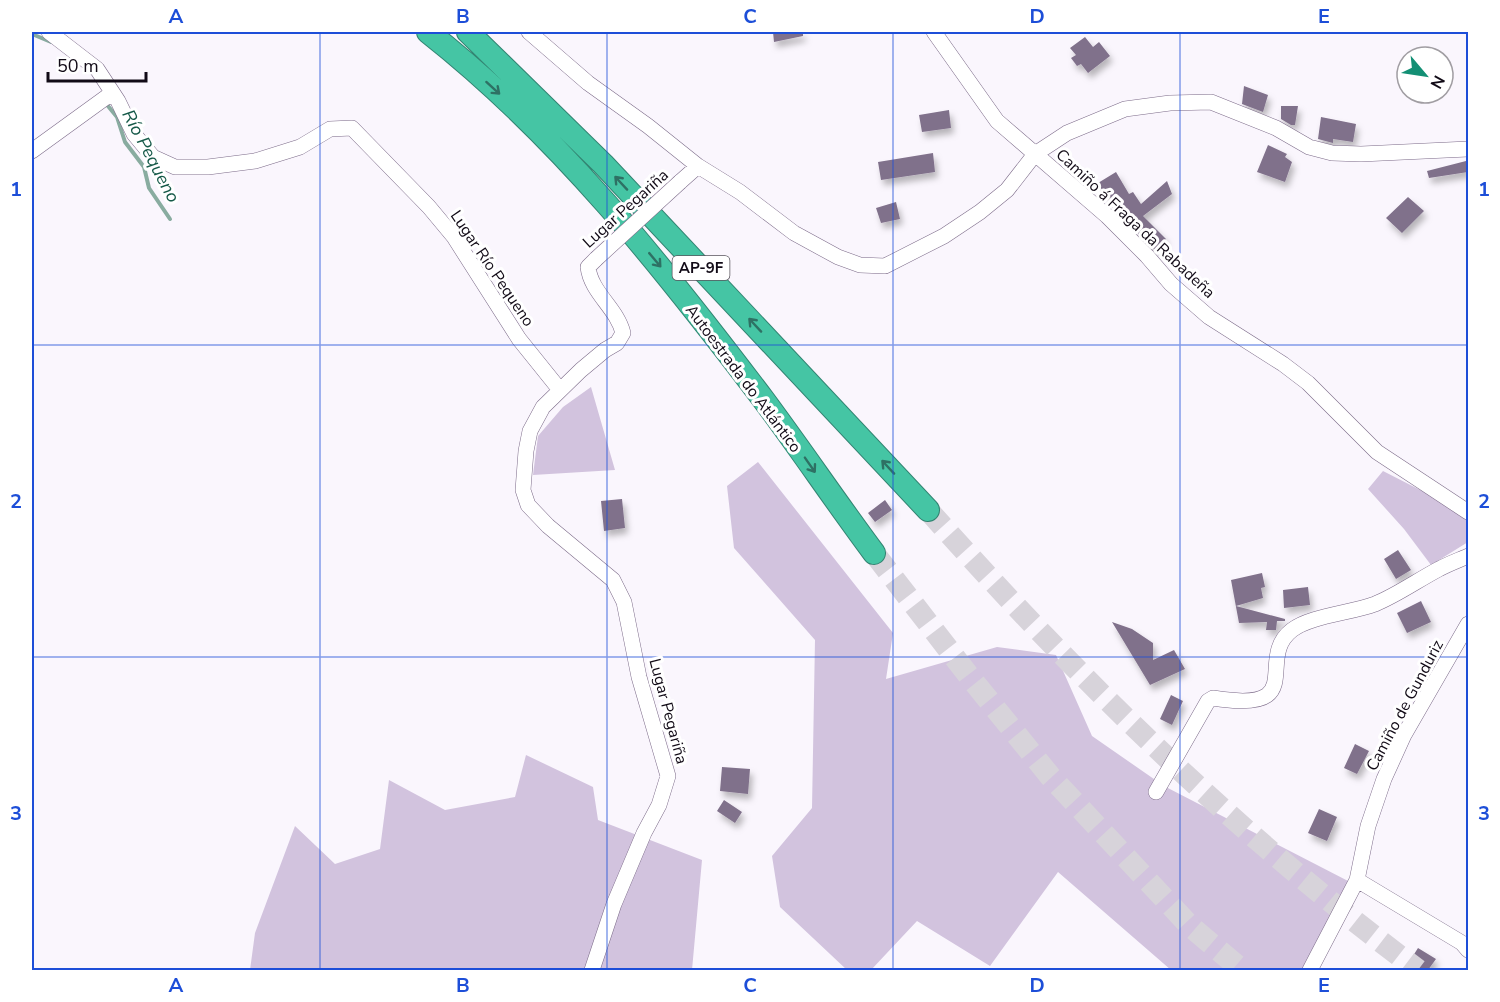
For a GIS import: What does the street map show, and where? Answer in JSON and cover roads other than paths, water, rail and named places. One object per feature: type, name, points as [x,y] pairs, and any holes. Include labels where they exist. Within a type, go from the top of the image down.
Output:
[{"type":"highway","name":"Autoestrada do Atlántico","points":[[428,32],[504,98],[580,173],[609,206],[659,265],[764,400],[874,553]]},
{"type":"highway","name":"Autoestrada do Atlántico","points":[[468,32],[603,164],[928,510]]},
{"type":"street","name":"Lugar Río Pequeno","points":[[49,32],[97,69],[134,134],[153,157],[175,167],[208,167],[255,161],[300,147],[330,129],[352,129],[429,207],[454,237],[519,339],[560,390]]},
{"type":"street","points":[[529,32],[588,83],[648,126],[698,166],[740,192],[794,233],[838,257],[860,265],[885,266],[944,236],[980,212],[1007,190],[1035,154],[1067,133],[1125,109],[1170,103],[1211,102],[1276,129],[1309,147],[1332,153],[1361,154],[1468,149]]},
{"type":"street","name":"Camiño á Fraga da Rabadeña","points":[[934,32],[997,121],[1107,216],[1171,284],[1209,317],[1308,383],[1377,452],[1468,512]]},
{"type":"street","points":[[32,151],[112,93]]},
{"type":"street","name":"Lugar Pegariña","points":[[592,970],[614,904],[644,833],[659,805],[668,776],[639,677],[624,602],[612,580],[548,526],[528,505],[523,490],[526,451],[530,431],[543,407],[605,350],[617,343],[623,333],[621,324],[593,285],[588,267],[698,166]]},
{"type":"street","points":[[1156,792],[1208,701],[1213,698],[1252,701],[1268,693],[1274,687],[1281,642],[1295,627],[1356,611],[1378,602],[1468,556]]},
{"type":"street","name":"Camiño de Gunduriz","points":[[1310,970],[1357,880],[1368,826],[1384,779],[1404,735],[1468,624]]},
{"type":"street","points":[[1357,880],[1462,943],[1468,950]]},
{"type":"waterway","name":"Río Pequeno","points":[[32,34],[51,42]]},
{"type":"waterway","name":"Río Pequeno","points":[[108,106],[117,117],[125,142],[144,167],[149,188],[170,219]]},
{"type":"tunnel","points":[[928,510],[1042,634],[1161,752],[1286,865],[1418,970]]},
{"type":"tunnel","points":[[874,553],[1050,776],[1190,926],[1242,970]]}]
